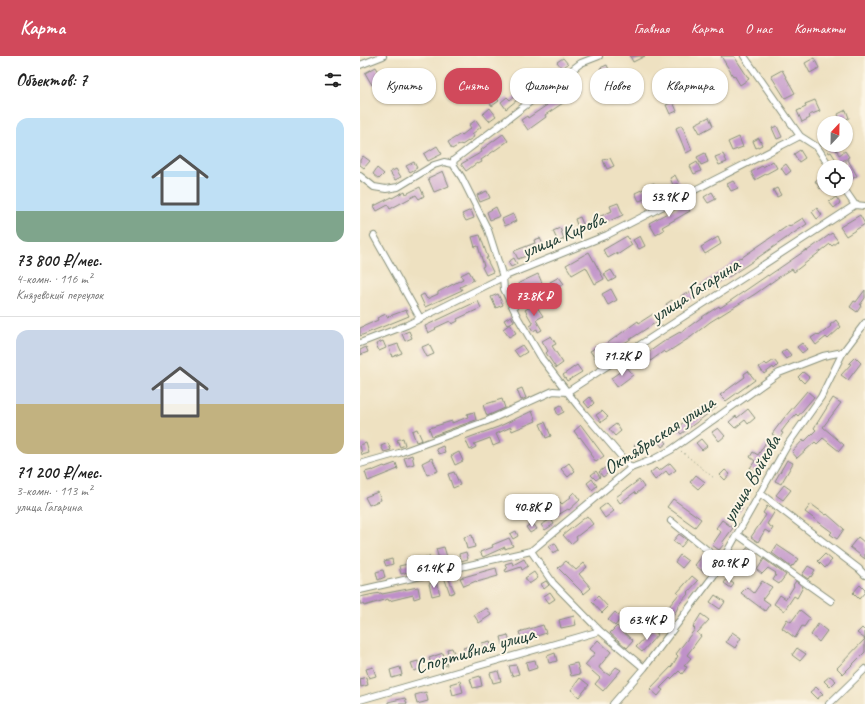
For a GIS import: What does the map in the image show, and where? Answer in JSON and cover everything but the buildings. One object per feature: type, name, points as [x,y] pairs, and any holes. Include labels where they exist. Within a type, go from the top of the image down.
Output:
[{"type":"street","points":[[360,65],[383,56]]},
{"type":"street","points":[[453,164],[454,160],[581,63],[599,56]]},
{"type":"street","points":[[744,56],[800,136],[817,147],[825,160]]},
{"type":"street","name":"улица Кирова","points":[[360,343],[420,318],[503,277],[607,235],[800,136]]},
{"type":"street","points":[[360,176],[374,187],[386,189],[398,187],[434,164],[444,162],[453,164],[462,178],[488,230],[503,277],[504,289],[518,318],[542,359],[566,392],[630,468]]},
{"type":"street","points":[[849,196],[854,204],[865,206]]},
{"type":"street","name":"улица Гагарина","points":[[360,464],[398,453],[486,421],[553,391],[566,392],[754,271],[854,204]]},
{"type":"street","points":[[374,236],[420,318]]},
{"type":"street","name":"улица Войкова","points":[[613,704],[644,668],[714,575],[738,535],[788,444],[821,397],[843,352],[865,323]]},
{"type":"street","name":"Октябрьская улица","points":[[360,590],[531,551],[630,468],[654,459],[676,446],[779,374],[823,356],[843,352]]},
{"type":"street","points":[[761,494],[865,575]]},
{"type":"street","points":[[671,521],[722,562]]},
{"type":"street","points":[[738,535],[831,601]]},
{"type":"street","points":[[531,551],[553,583],[600,631],[644,668]]},
{"type":"street","name":"Спортивная улица","points":[[360,700],[600,631]]},
{"type":"street","points":[[829,704],[865,669]]},
{"type":"path","points":[[676,446],[714,478]]}]
